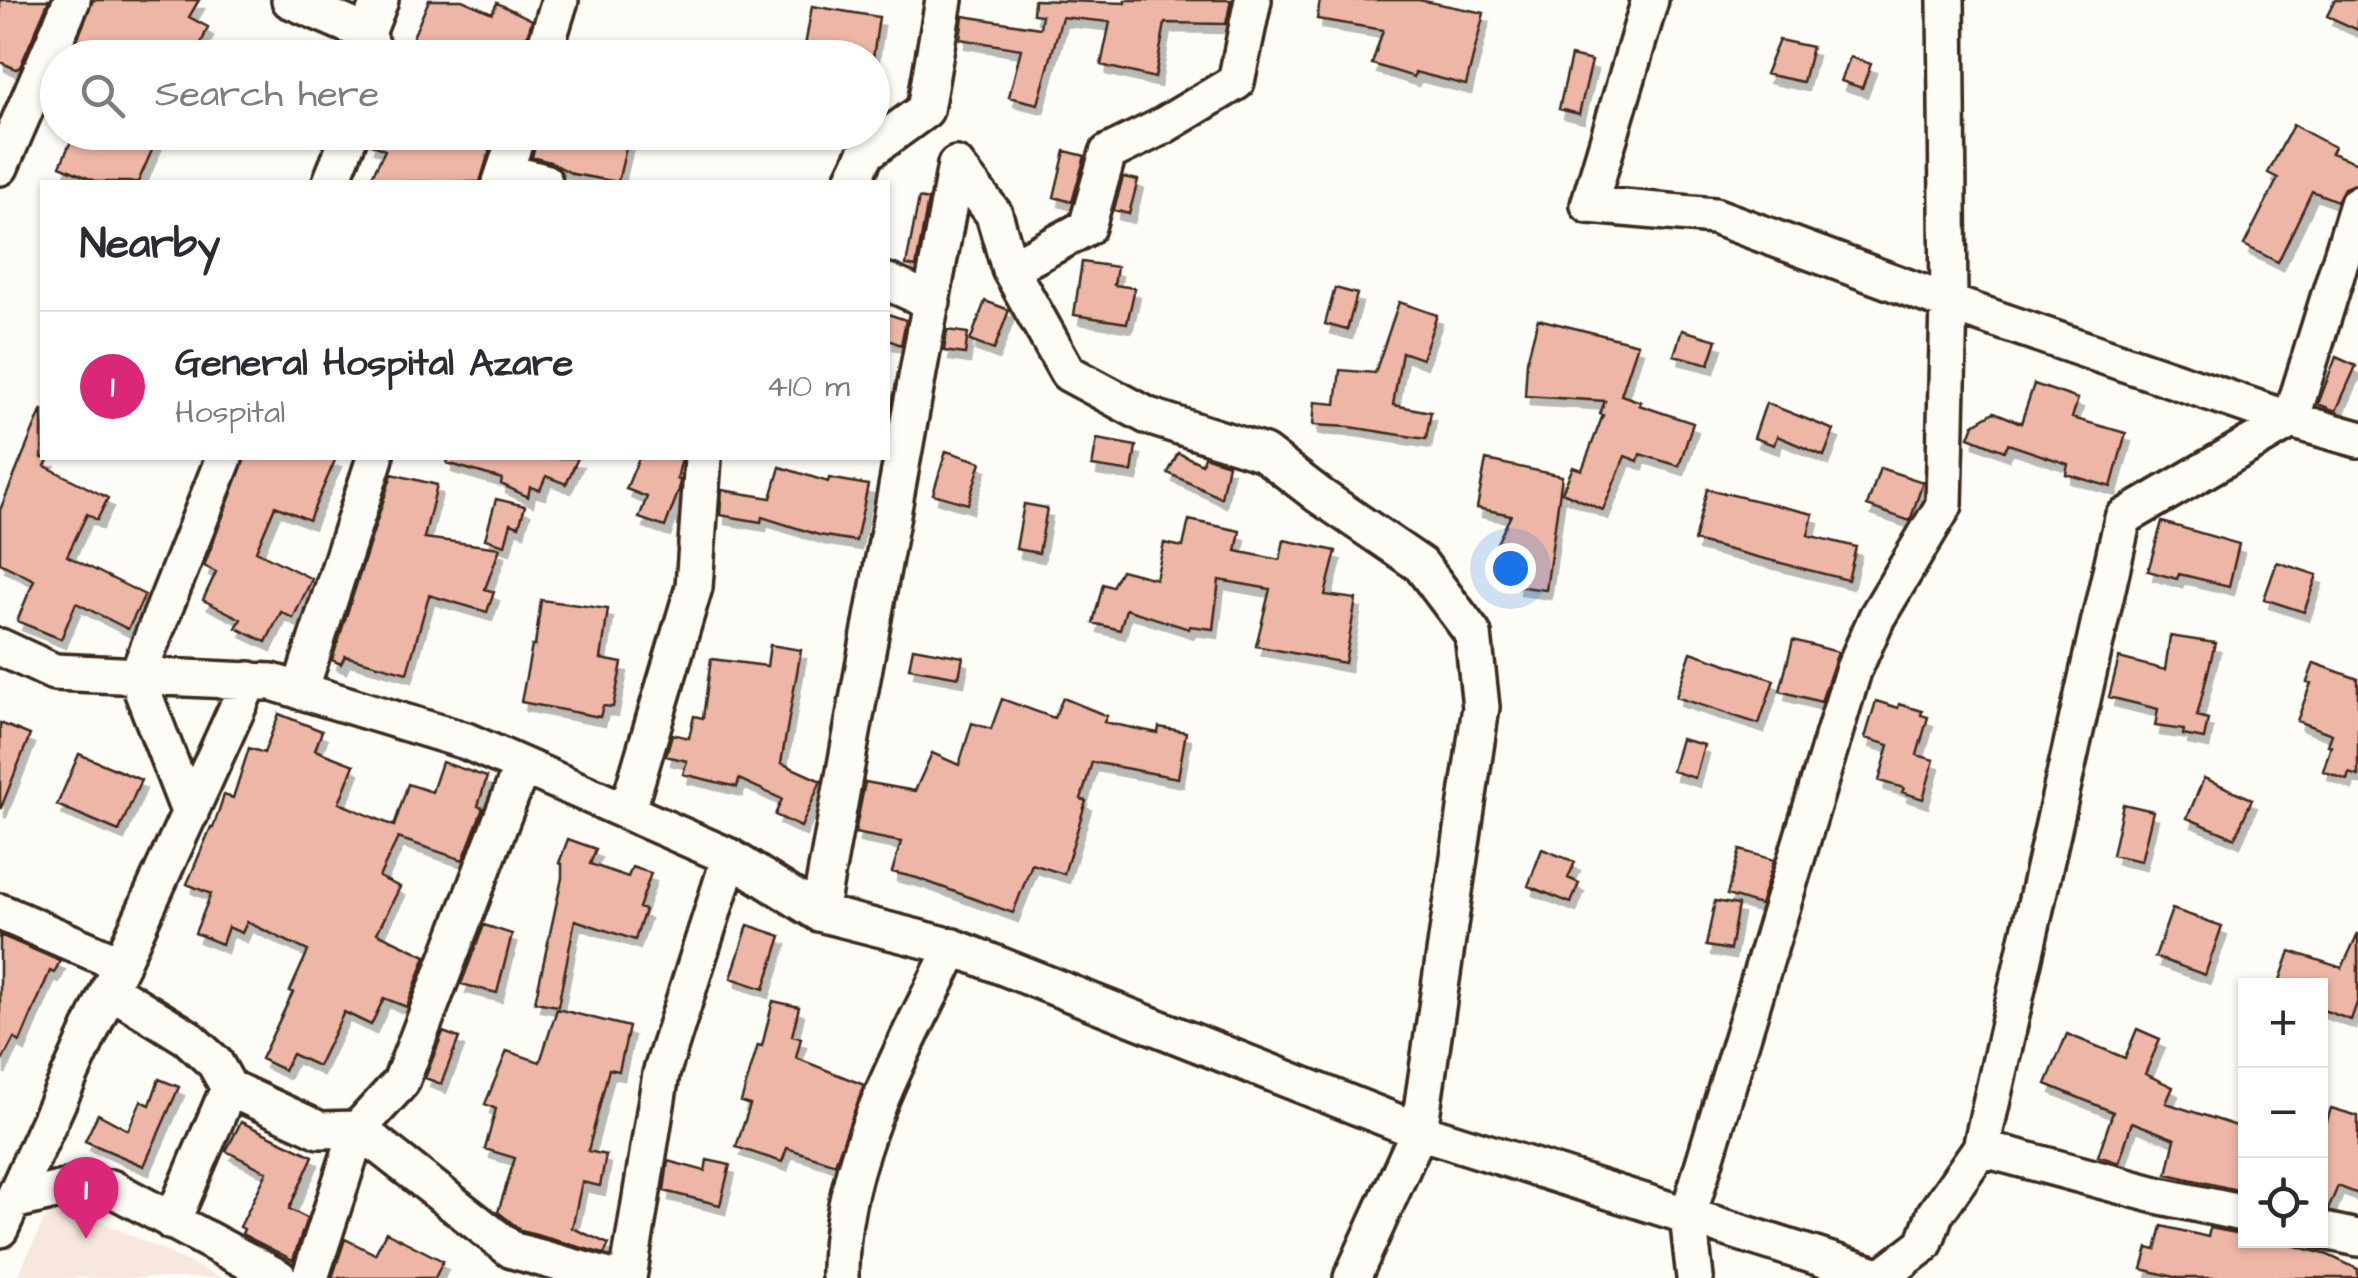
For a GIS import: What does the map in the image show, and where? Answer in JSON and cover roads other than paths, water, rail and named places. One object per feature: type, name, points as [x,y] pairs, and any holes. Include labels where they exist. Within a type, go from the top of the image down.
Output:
[{"type":"street","points":[[55,40],[72,0]]},
{"type":"street","points":[[290,0],[362,40]]},
{"type":"street","points":[[372,40],[380,0]]},
{"type":"street","points":[[548,40],[560,0]]},
{"type":"street","points":[[890,136],[925,110],[944,0]]},
{"type":"street","points":[[1010,269],[1087,227],[1108,153],[1236,82],[1253,0]]},
{"type":"street","points":[[1650,0],[1589,205],[1714,216],[1948,302],[2358,440]]},
{"type":"street","points":[[1695,1278],[1688,1216],[1852,671],[1876,617],[1944,505],[1948,302],[1946,0]]},
{"type":"street","points":[[0,167],[40,74]]},
{"type":"street","points":[[333,180],[344,150]]},
{"type":"street","points":[[503,177],[512,150]]},
{"type":"street","points":[[853,180],[870,150]]},
{"type":"street","points":[[819,913],[956,165],[994,214],[1010,269],[1068,373],[1148,416],[1264,452],[1421,565],[1473,634],[1480,707],[1419,1132],[1352,1278]]},
{"type":"street","points":[[0,647],[54,672],[272,682],[466,742],[730,857],[819,913],[953,947],[1419,1132],[1883,1277],[1924,1244],[1934,1214],[1981,1148],[2124,518],[2291,420],[2358,204]]},
{"type":"street","points":[[890,283],[932,302]]},
{"type":"street","points":[[190,814],[138,677],[223,460]]},
{"type":"street","points":[[300,691],[374,460]]},
{"type":"street","points":[[627,812],[694,587],[704,460]]},
{"type":"street","points":[[6,1215],[250,680]]},
{"type":"street","points":[[310,1278],[358,1130],[401,1082],[522,766]]},
{"type":"street","points":[[628,1278],[661,1074],[730,857]]},
{"type":"street","points":[[0,912],[115,976],[215,1063],[229,1088],[320,1130],[358,1130],[512,1250],[613,1278]]},
{"type":"street","points":[[840,1278],[840,1252],[862,1139],[953,947]]},
{"type":"street","points":[[172,1222],[229,1088]]},
{"type":"street","points":[[1981,1148],[2156,1195],[2238,1212]]},
{"type":"street","points":[[6,1215],[72,1187],[112,1188],[279,1278]]},
{"type":"street","points":[[2328,1232],[2358,1238]]},
{"type":"place","name":"General Hospital Azare","points":[[86,1239]]}]
